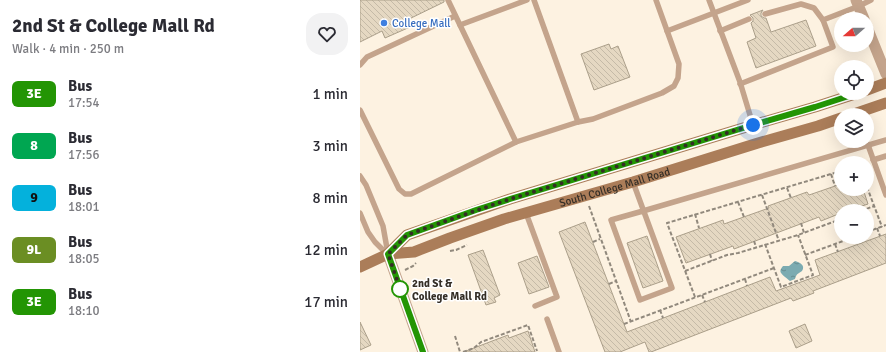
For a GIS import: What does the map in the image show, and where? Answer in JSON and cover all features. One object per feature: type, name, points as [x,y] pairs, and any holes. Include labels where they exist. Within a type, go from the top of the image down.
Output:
[{"type":"main road","points":[[874,88],[886,84]]},
{"type":"main road","name":"South College Mall Road","points":[[360,267],[388,254],[407,235],[476,210],[836,100]]},
{"type":"main road","points":[[871,108],[886,103]]},
{"type":"main road","name":"South College Mall Road","points":[[388,254],[414,252],[450,238],[526,213],[834,120]]},
{"type":"main road","points":[[526,213],[527,194]]},
{"type":"main road","points":[[476,210],[482,227]]},
{"type":"main road","points":[[450,220],[450,238]]},
{"type":"street","points":[[874,44],[886,74]]},
{"type":"street","points":[[388,254],[423,352]]},
{"type":"lane","points":[[448,0],[516,142]]},
{"type":"lane","points":[[460,24],[527,0]]},
{"type":"lane","points":[[534,0],[578,122]]},
{"type":"lane","points":[[360,110],[399,189],[405,194],[411,194],[516,142],[578,122],[593,119],[662,93],[674,86],[678,78],[679,64],[656,0]]},
{"type":"lane","points":[[708,0],[740,84],[753,125]]},
{"type":"lane","points":[[667,31],[748,0]]},
{"type":"lane","points":[[823,20],[857,3],[871,0]]},
{"type":"lane","points":[[740,84],[833,47],[823,20],[814,8],[801,4],[764,14]]},
{"type":"lane","points":[[360,65],[367,57],[455,16]]},
{"type":"lane","points":[[720,31],[749,19]]},
{"type":"lane","points":[[874,143],[886,140]]},
{"type":"lane","points":[[633,182],[643,211],[672,288],[640,300],[611,220],[643,211],[858,148]]},
{"type":"lane","points":[[874,160],[886,156]]},
{"type":"lane","points":[[874,163],[886,195]]},
{"type":"lane","points":[[360,176],[366,185],[383,226],[388,254]]},
{"type":"lane","points":[[360,213],[368,232],[375,242],[388,254]]},
{"type":"lane","points":[[526,213],[557,298],[534,306]]},
{"type":"lane","points":[[547,319],[559,352]]},
{"type":"path","points":[[695,297],[667,222],[834,173]]},
{"type":"path","points":[[831,174],[834,183]]},
{"type":"path","points":[[787,187],[791,198]]},
{"type":"path","points":[[762,195],[779,241]]},
{"type":"path","points":[[738,202],[744,217]]},
{"type":"path","points":[[589,206],[631,322]]},
{"type":"path","points":[[874,206],[882,227]]},
{"type":"path","points":[[695,214],[699,228]]},
{"type":"path","points":[[685,271],[727,255],[779,241],[834,222]]},
{"type":"path","points":[[801,223],[804,233]]},
{"type":"path","points":[[874,229],[886,225]]},
{"type":"path","points":[[877,228],[880,236]]},
{"type":"path","points":[[765,244],[781,287],[813,275],[798,235]]},
{"type":"path","points":[[593,242],[600,239]]},
{"type":"path","points":[[754,241],[756,247]]},
{"type":"path","points":[[805,255],[835,244],[838,252]]},
{"type":"path","points":[[710,254],[712,260]]},
{"type":"path","points":[[624,324],[774,268]]},
{"type":"path","points":[[745,279],[747,286]]},
{"type":"path","points":[[609,284],[616,281]]},
{"type":"path","points":[[702,294],[705,302]]},
{"type":"path","points":[[660,310],[663,318]]},
{"type":"path","points":[[463,352],[474,348],[481,342],[528,325],[537,351]]},
{"type":"path","points":[[454,336],[460,352]]},
{"type":"water","points":[[795,261],[802,264],[803,269],[795,279],[790,281],[780,271],[783,266],[789,266]]},
{"type":"building","name":"College Mall","points":[[360,0],[444,0],[444,2],[407,20],[410,27],[385,38],[382,31],[360,42]]},
{"type":"building","points":[[763,10],[761,16],[766,18],[771,32],[806,20],[816,46],[756,68],[747,42],[756,38],[751,23],[753,18],[750,15]]},
{"type":"building","points":[[609,44],[611,49],[618,46],[630,77],[594,90],[581,54]]},
{"type":"building","points":[[834,186],[834,196],[865,196],[868,204],[834,204],[834,216],[821,221],[819,217],[734,249],[733,246],[686,263],[676,237],[723,220],[724,224],[769,208],[768,206],[807,192],[809,195]]},
{"type":"building","points":[[585,222],[627,332],[770,277],[776,291],[820,275],[815,260],[859,244],[874,244],[874,238],[886,234],[886,263],[813,291],[814,293],[793,301],[791,298],[651,352],[649,352],[645,342],[620,352],[605,352],[559,232]]},
{"type":"building","points":[[647,236],[663,281],[643,288],[627,243]]},
{"type":"building","points":[[483,250],[500,295],[494,298],[496,302],[486,305],[468,255]]},
{"type":"building","points":[[537,256],[549,287],[529,294],[518,263]]},
{"type":"building","points":[[360,322],[371,345],[360,350]]},
{"type":"building","points":[[805,324],[812,341],[796,348],[789,331]]},
{"type":"building","points":[[528,331],[535,352],[466,352],[508,335],[509,338]]},
{"type":"bus line","name":"3E","points":[[423,352],[388,254],[407,235],[510,199],[836,100]]},
{"type":"place","name":"College Mall","points":[[384,23]]},
{"type":"place","name":"2nd St & College Mall Rd","points":[[400,289]]},
{"type":"route","points":[[400,289],[402,294],[388,254],[407,235],[510,199],[753,125]]}]
